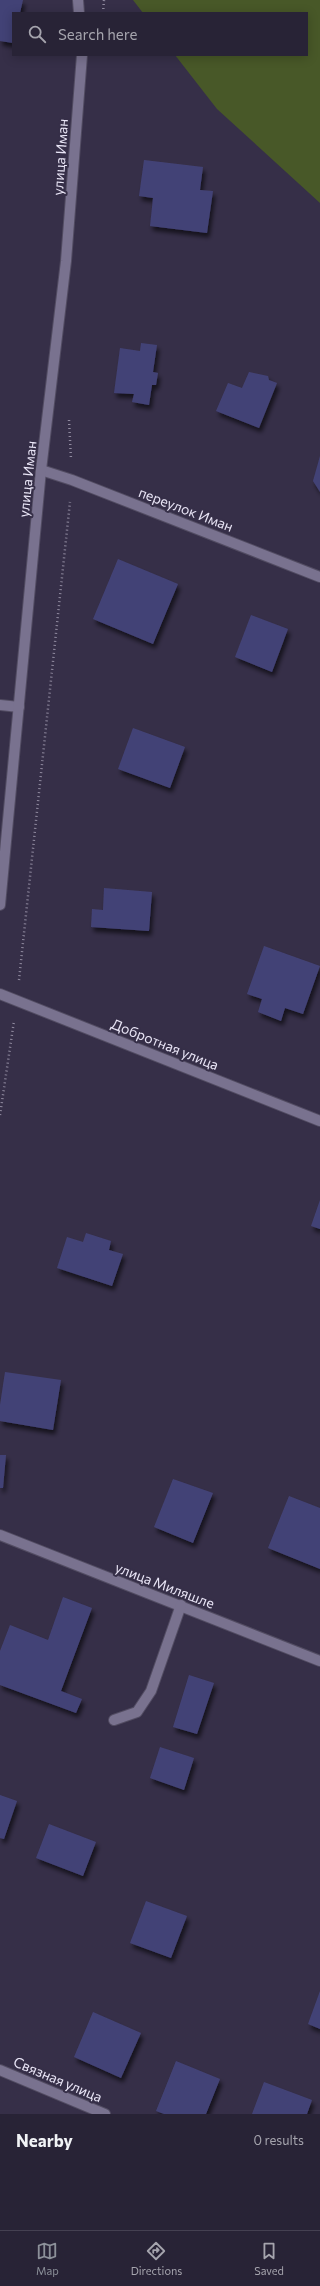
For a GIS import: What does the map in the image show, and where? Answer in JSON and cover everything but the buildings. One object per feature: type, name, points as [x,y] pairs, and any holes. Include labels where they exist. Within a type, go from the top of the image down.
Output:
[{"type":"street","points":[[78,0],[79,12]]},
{"type":"street","name":"улица Иман","points":[[0,906],[41,470],[66,262],[82,56]]},
{"type":"street","name":"переулок Иман","points":[[41,470],[72,480],[320,577]]},
{"type":"street","points":[[0,705],[19,707]]},
{"type":"street","name":"Добротная улица","points":[[0,994],[320,1121]]},
{"type":"street","name":"улица Миляшле","points":[[0,1535],[320,1661]]},
{"type":"street","points":[[114,1720],[137,1712],[151,1691],[180,1605]]},
{"type":"street","name":"Связная улица","points":[[0,2070],[105,2114]]},
{"type":"path","points":[[103,12],[104,0]]},
{"type":"path","points":[[0,1115],[17,1001],[72,480],[69,416]]},
{"type":"green space","points":[[133,0],[320,0],[320,203],[217,109],[176,56],[308,56],[308,12],[142,12]]}]
